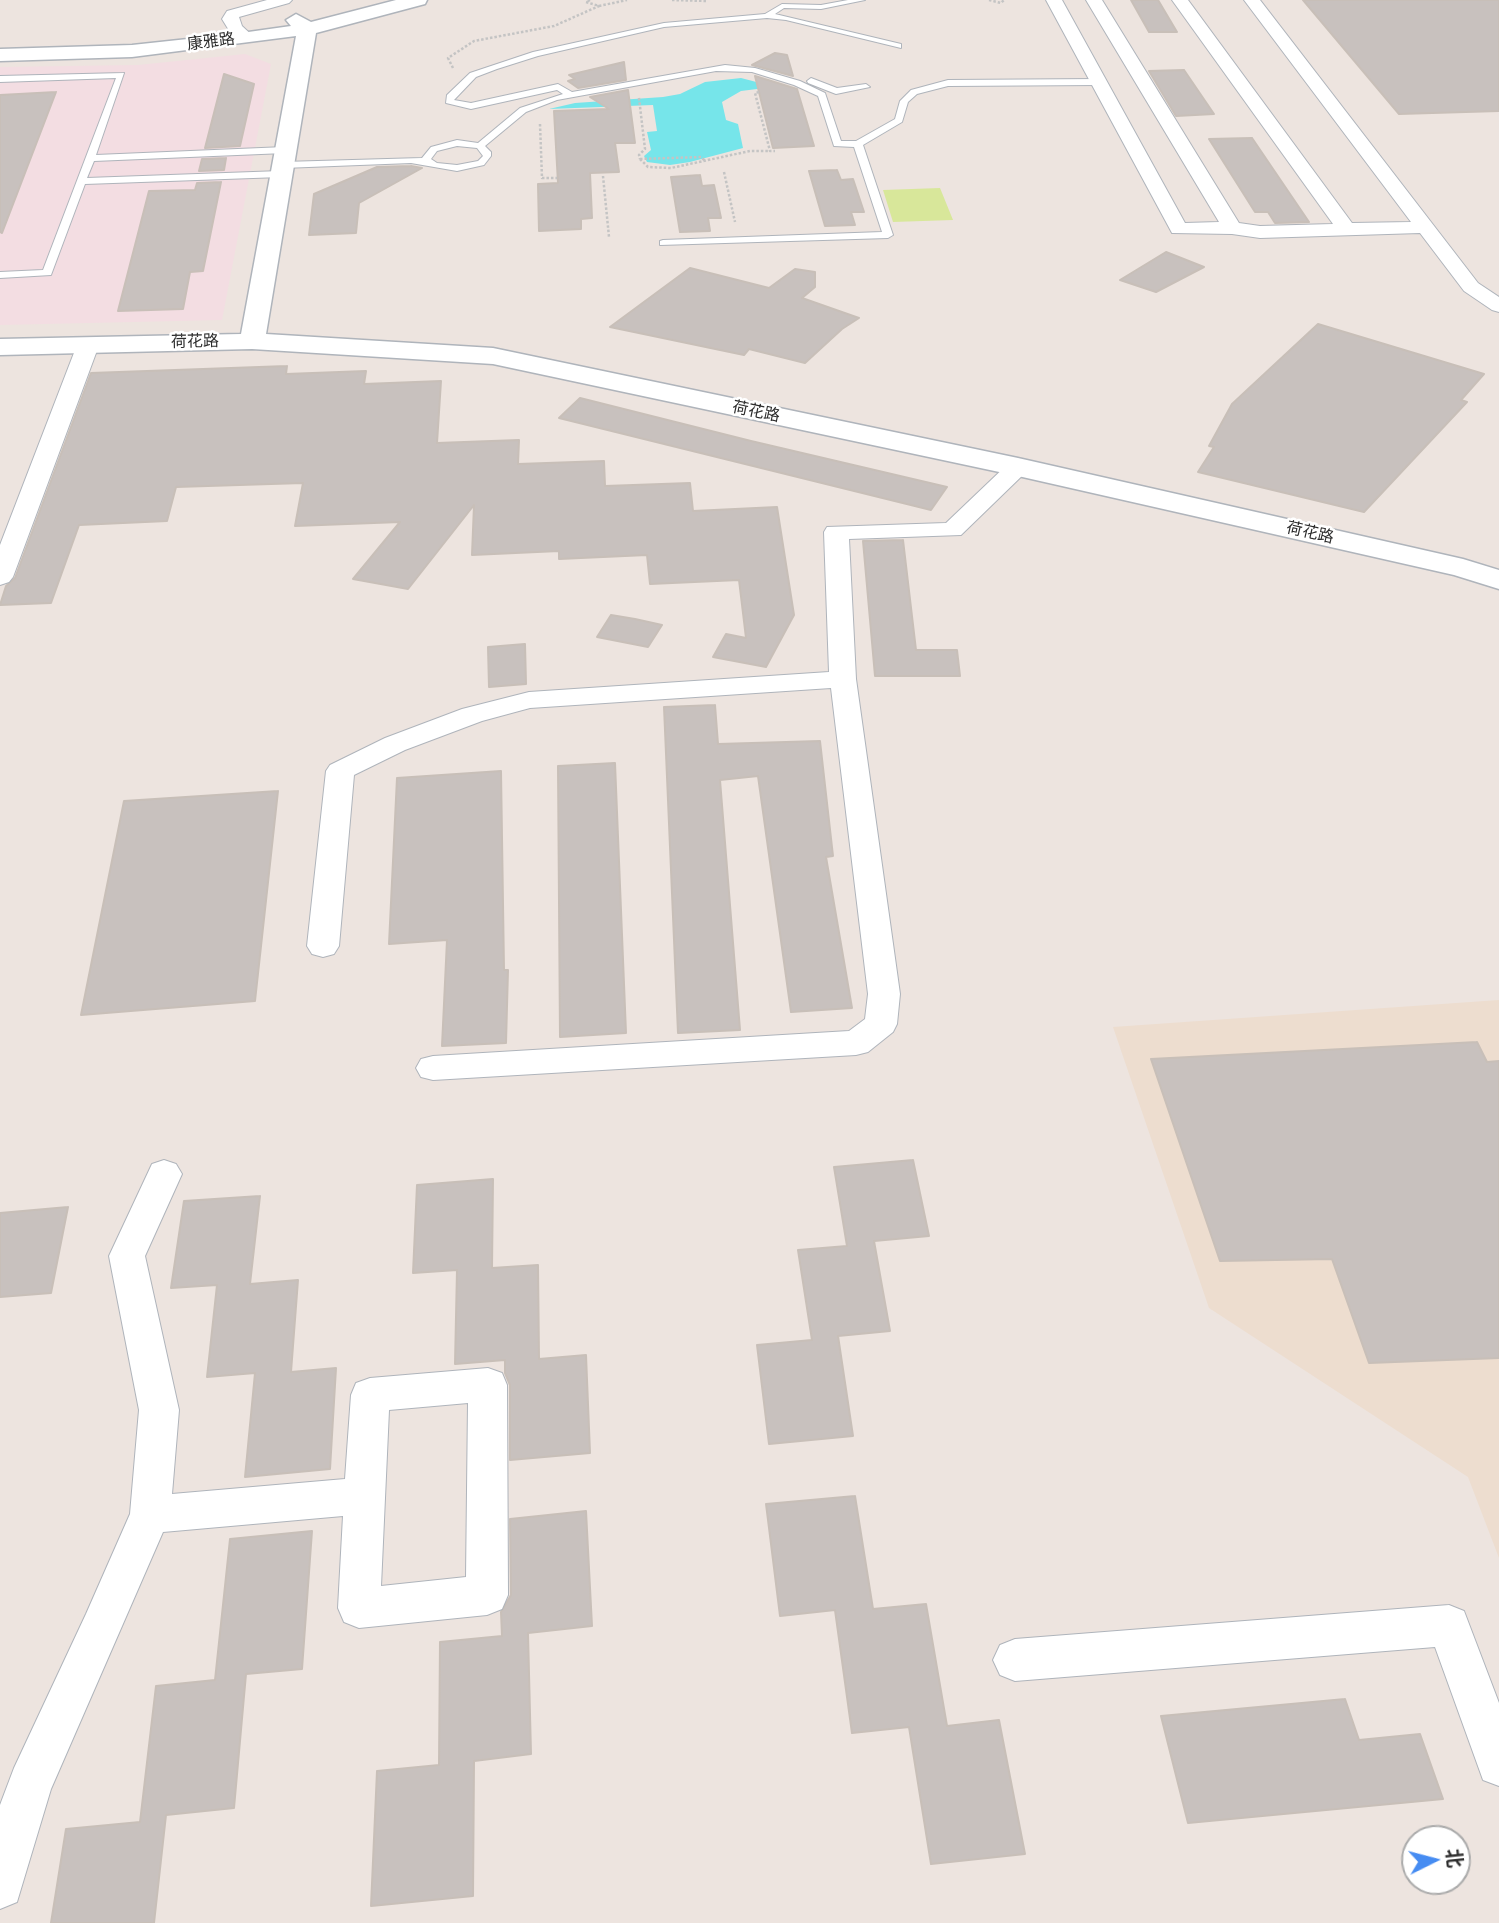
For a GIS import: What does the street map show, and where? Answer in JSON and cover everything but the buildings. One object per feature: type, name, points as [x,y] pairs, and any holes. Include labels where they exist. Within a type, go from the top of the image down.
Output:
[{"type":"street","name":"康雅路","points":[[0,55],[132,51],[241,34],[295,16],[374,0]]},
{"type":"street","name":"康雅路","points":[[295,16],[418,0]]},
{"type":"street","points":[[1054,0],[1179,229],[1232,228],[1260,232],[1425,227]]},
{"type":"street","points":[[1094,0],[1232,228]]},
{"type":"street","points":[[1180,0],[1347,229]]},
{"type":"street","points":[[1252,0],[1471,287],[1499,306]]},
{"type":"street","points":[[241,34],[230,19],[233,14],[295,16],[283,163],[251,341]]},
{"type":"street","name":"康雅路","points":[[0,43],[115,41],[241,34]]},
{"type":"street","name":"荷花路","points":[[0,347],[251,341],[494,356],[1018,467],[1463,568],[1499,580]]},
{"type":"street","points":[[0,577],[88,345]]},
{"type":"street","points":[[433,1068],[856,1043],[881,1024],[884,994],[843,679],[836,532],[952,530],[1018,467]]},
{"type":"street","points":[[323,946],[341,771],[395,744],[472,715],[529,700],[843,679]]},
{"type":"street","points":[[0,1885],[6,1854],[30,1784],[102,1628],[150,1514],[159,1410],[127,1256],[164,1174]]},
{"type":"street","points":[[488,1385],[487,1595],[359,1608],[364,1496],[370,1395],[488,1385]]},
{"type":"street","points":[[150,1514],[364,1496]]},
{"type":"street","points":[[1015,1660],[1449,1625],[1499,1764]]},
{"type":"lane","points":[[767,16],[782,6],[821,7],[861,0]]},
{"type":"lane","points":[[571,95],[558,87],[471,106],[449,101],[451,95],[473,75],[536,54],[664,25],[767,16],[786,18],[898,46]]},
{"type":"lane","points":[[480,146],[523,110],[571,95],[717,69],[758,65],[836,91],[866,87]]},
{"type":"lane","points":[[717,69],[752,70],[797,83],[822,95],[837,144],[858,144],[899,120],[904,101],[914,92],[948,83],[1098,82]]},
{"type":"lane","points":[[0,79],[121,75],[47,273],[0,275]]},
{"type":"lane","points":[[90,158],[283,163],[411,160],[429,157],[440,146],[457,143],[480,146],[487,152],[487,156],[474,165],[448,168],[429,157]]},
{"type":"lane","points":[[663,243],[888,235],[858,144]]},
{"type":"lane","points":[[81,181],[283,163]]},
{"type":"path","points":[[590,0],[586,2],[599,6],[627,0]]},
{"type":"path","points":[[989,0],[1001,3],[1004,0]]},
{"type":"path","points":[[748,91],[755,93],[797,83]]},
{"type":"path","points":[[755,93],[770,151]]},
{"type":"path","points":[[640,107],[645,149],[639,155],[648,167],[659,169],[687,166],[750,151],[775,151]]},
{"type":"path","points":[[509,120],[540,122],[542,178],[557,177]]},
{"type":"path","points":[[640,159],[701,157],[705,161]]},
{"type":"path","points":[[724,172],[739,240]]},
{"type":"path","points":[[603,176],[609,237]]},
{"type":"shaded area","points":[[245,54],[271,64],[222,320],[0,325],[0,67],[138,65]]},
{"type":"shaded area","points":[[1499,1000],[1499,1558],[1468,1477],[1209,1308],[1113,1027]]},
{"type":"green space","points":[[940,188],[953,220],[893,222],[883,190]]},
{"type":"water","points":[[741,78],[764,84],[765,88],[741,91],[722,102],[726,120],[738,124],[743,148],[690,162],[670,165],[647,162],[644,156],[651,150],[647,132],[657,131],[653,105],[549,109],[575,103],[663,97],[680,94],[705,82]]}]
